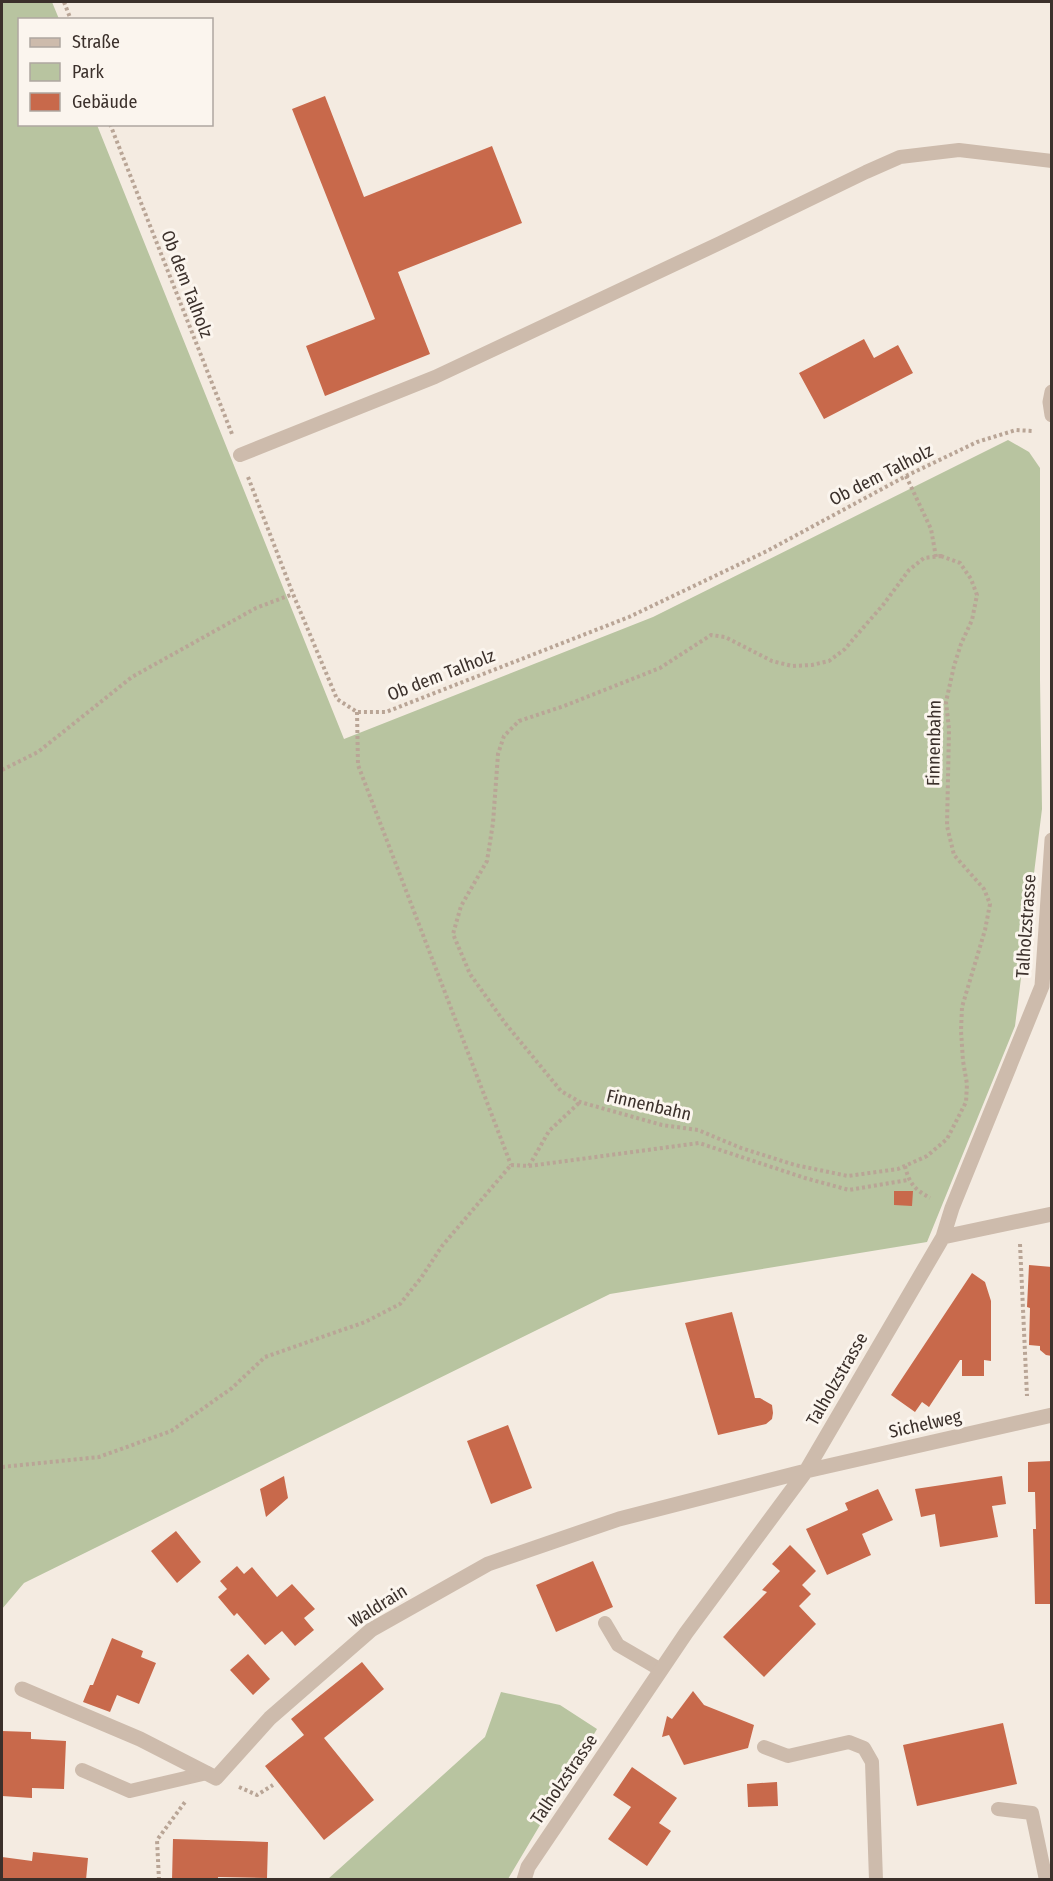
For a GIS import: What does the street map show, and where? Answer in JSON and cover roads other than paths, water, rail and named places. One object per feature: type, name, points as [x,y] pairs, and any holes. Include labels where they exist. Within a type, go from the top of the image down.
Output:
[{"type":"street","points":[[1052,392],[1050,402],[1052,415]]},
{"type":"street","name":"Talholzstrasse","points":[[524,1880],[528,1867],[686,1633],[806,1472],[943,1237],[952,1208],[1042,986],[1052,840]]},
{"type":"street","points":[[943,1237],[1052,1214]]},
{"type":"street","name":"Sichelweg","points":[[806,1472],[1052,1415]]},
{"type":"street","name":"Waldrain","points":[[211,1775],[270,1718],[371,1630],[488,1564],[619,1519],[806,1472]]},
{"type":"street","points":[[22,1689],[140,1739],[211,1775]]},
{"type":"lane","points":[[240,455],[435,377],[900,157],[959,150],[1052,160]]},
{"type":"lane","points":[[605,1623],[618,1645],[661,1670]]},
{"type":"lane","points":[[764,1747],[788,1756],[849,1742],[864,1748],[872,1762],[876,1880]]},
{"type":"lane","points":[[82,1770],[130,1791],[211,1775]]},
{"type":"lane","points":[[999,1809],[1032,1813],[1046,1880]]}]
